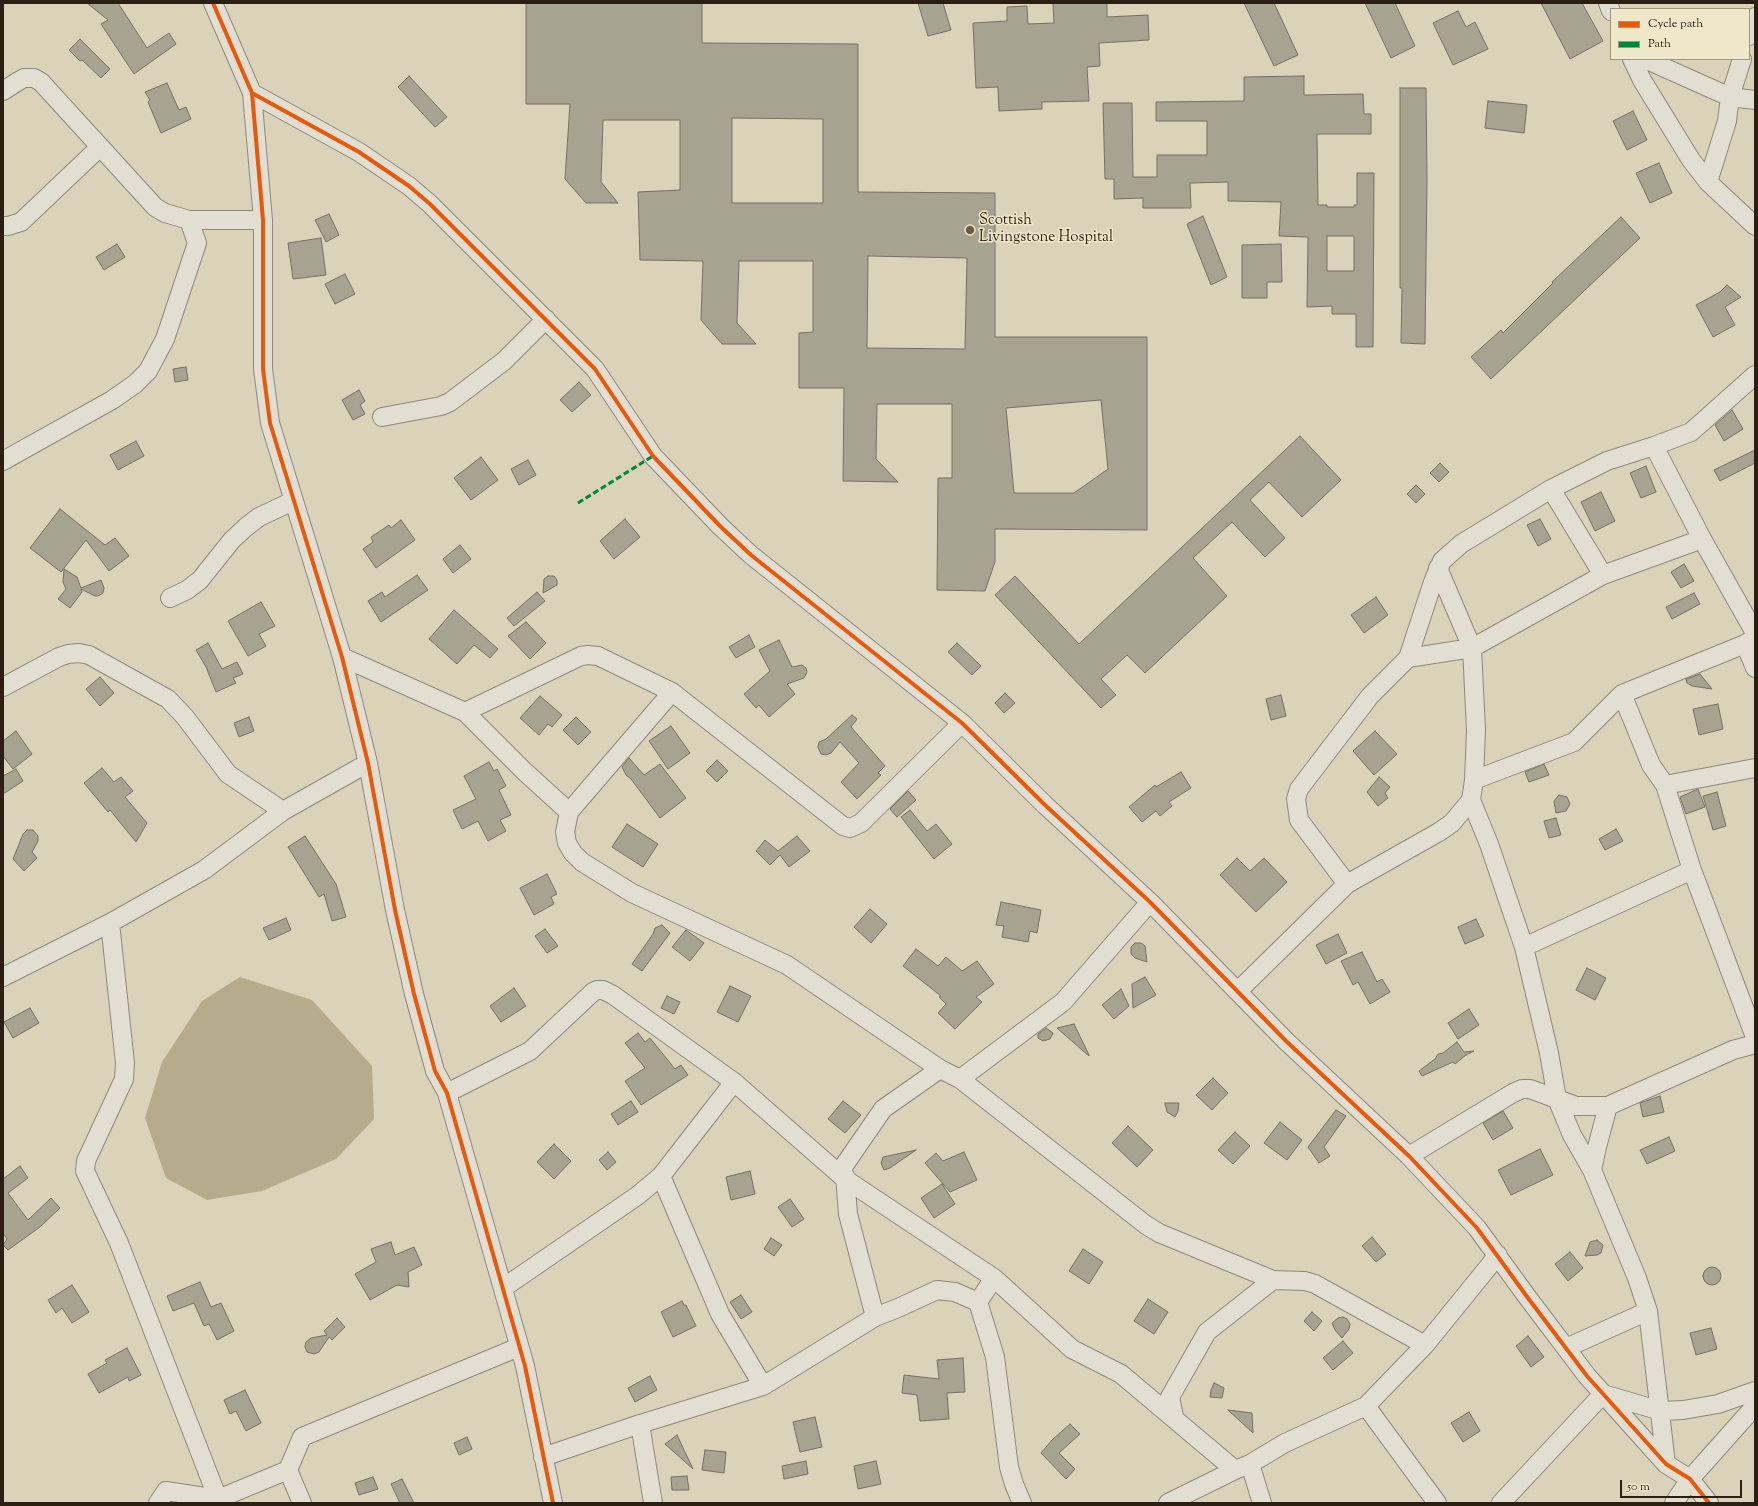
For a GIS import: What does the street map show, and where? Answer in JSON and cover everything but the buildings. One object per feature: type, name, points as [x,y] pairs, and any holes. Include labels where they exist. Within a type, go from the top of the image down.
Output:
[{"type":"street","points":[[213,3],[252,93],[262,220],[263,369],[266,403],[270,423],[342,657],[368,763],[395,910],[414,994],[435,1071],[447,1094],[525,1366],[553,1503]]},
{"type":"street","points":[[1750,33],[1755,17]]},
{"type":"street","points":[[1632,60],[1642,80],[1691,160],[1708,182],[1755,226]]},
{"type":"street","points":[[1647,60],[1730,97],[1755,100]]},
{"type":"street","points":[[1708,182],[1727,121],[1730,97],[1742,60]]},
{"type":"street","points":[[3,91],[24,78],[34,78],[41,82],[155,207],[165,213],[189,220],[262,220]]},
{"type":"street","points":[[252,93],[359,152],[409,186],[430,204],[595,369],[653,456],[720,526],[751,555],[962,724],[1045,805],[1150,902],[1238,990],[1286,1041],[1410,1156],[1477,1228],[1566,1348],[1603,1394],[1666,1464],[1690,1479],[1709,1503]]},
{"type":"street","points":[[3,226],[21,222],[100,147]]},
{"type":"street","points":[[3,460],[112,400],[135,384],[148,371],[165,339],[197,243],[189,220]]},
{"type":"street","points":[[382,417],[441,406],[450,402],[499,365],[546,319]]},
{"type":"street","points":[[1347,884],[1299,820],[1296,809],[1296,799],[1299,789],[1370,696],[1408,658],[1438,568],[1449,554],[1461,544],[1551,489],[1607,461],[1691,432],[1755,375]]},
{"type":"street","points":[[1654,446],[1752,638],[1755,668]]},
{"type":"street","points":[[1551,489],[1603,575]]},
{"type":"street","points":[[170,598],[187,590],[200,580],[232,540],[246,527],[259,517],[294,501]]},
{"type":"street","points":[[1408,658],[1472,648],[1603,575],[1702,539]]},
{"type":"street","points":[[1438,568],[1472,648],[1476,730],[1474,780],[1471,800],[1489,844],[1524,947],[1549,1053],[1557,1099],[1572,1135],[1592,1170],[1637,1278],[1648,1311],[1656,1382],[1661,1411],[1666,1464]]},
{"type":"street","points":[[1474,780],[1574,742],[1622,694],[1752,638]]},
{"type":"street","points":[[3,687],[59,657],[79,653],[89,655],[168,699],[186,717],[228,774],[283,810]]},
{"type":"street","points":[[465,712],[581,656],[598,656],[672,692],[842,826],[850,828],[861,823],[962,724]]},
{"type":"street","points":[[342,657],[465,712],[524,771],[569,812]]},
{"type":"street","points":[[672,692],[569,812],[565,832],[567,843],[572,853],[582,862],[632,893],[787,965],[940,1070],[960,1079],[1146,1225],[1159,1233],[1273,1280],[1305,1281],[1315,1284],[1425,1345]]},
{"type":"street","points":[[1622,694],[1651,765],[1665,785],[1692,870],[1755,1037]]},
{"type":"street","points":[[3,977],[110,923],[204,870],[283,810],[368,763]]},
{"type":"street","points":[[1665,785],[1755,768]]},
{"type":"street","points":[[1238,990],[1347,884],[1439,832],[1452,823],[1471,800]]},
{"type":"street","points":[[1524,947],[1692,870]]},
{"type":"street","points":[[960,1079],[1063,1002],[1150,902]]},
{"type":"street","points":[[110,923],[125,1064],[124,1079],[86,1161],[85,1171],[119,1243],[218,1499]]},
{"type":"street","points":[[447,1094],[530,1051],[588,996],[597,990],[603,990],[613,995],[734,1082],[845,1179],[994,1278],[1072,1349],[1121,1374],[1174,1417],[1242,1467],[1262,1503]]},
{"type":"street","points":[[1410,1156],[1522,1089],[1530,1089],[1576,1106],[1608,1106],[1734,1050],[1755,1044]]},
{"type":"street","points":[[875,1317],[847,1208],[845,1179],[841,1170],[883,1109],[940,1070]]},
{"type":"street","points":[[503,1288],[636,1196],[661,1176],[734,1082]]},
{"type":"street","points":[[1592,1170],[1596,1147],[1608,1106]]},
{"type":"street","points":[[661,1176],[717,1307],[763,1386]]},
{"type":"street","points":[[1168,1503],[1242,1467],[1285,1443],[1366,1406],[1425,1345],[1498,1255]]},
{"type":"street","points":[[978,1302],[994,1278]]},
{"type":"street","points":[[1174,1417],[1170,1397],[1207,1332],[1273,1280]]},
{"type":"street","points":[[543,1457],[640,1424],[763,1386],[875,1317],[937,1290],[955,1292],[978,1302],[996,1357],[1009,1467],[1022,1503]]},
{"type":"street","points":[[1566,1348],[1648,1311]]},
{"type":"street","points":[[158,1503],[166,1491],[218,1499],[288,1470],[302,1437],[519,1347]]},
{"type":"street","points":[[1603,1394],[1661,1411],[1683,1410],[1718,1404],[1755,1391]]},
{"type":"street","points":[[1501,1503],[1603,1394]]},
{"type":"street","points":[[1366,1406],[1437,1503]]},
{"type":"street","points":[[1674,1503],[1690,1479],[1755,1406]]},
{"type":"street","points":[[640,1424],[654,1503]]},
{"type":"street","points":[[288,1470],[302,1503]]},
{"type":"shaded area","points":[[240,977],[312,1000],[372,1066],[374,1119],[336,1159],[262,1191],[207,1200],[166,1178],[145,1118],[162,1062],[202,1001]]},
{"type":"marked path","points":[[578,503],[653,456]]},
{"type":"cycle path","points":[[213,3],[252,93],[263,220],[263,369],[270,423],[342,657],[368,763],[395,910],[414,994],[435,1071],[447,1093],[525,1366],[553,1503]]},
{"type":"cycle path","points":[[252,93],[359,152],[409,186],[430,204],[595,369],[653,456],[720,526],[751,555],[962,723],[1045,805],[1150,902],[1286,1041],[1409,1156],[1477,1228],[1587,1376],[1666,1464],[1690,1479],[1709,1503]]},
{"type":"place","name":"Scottish Livingstone Hospital","points":[[970,230]]}]
